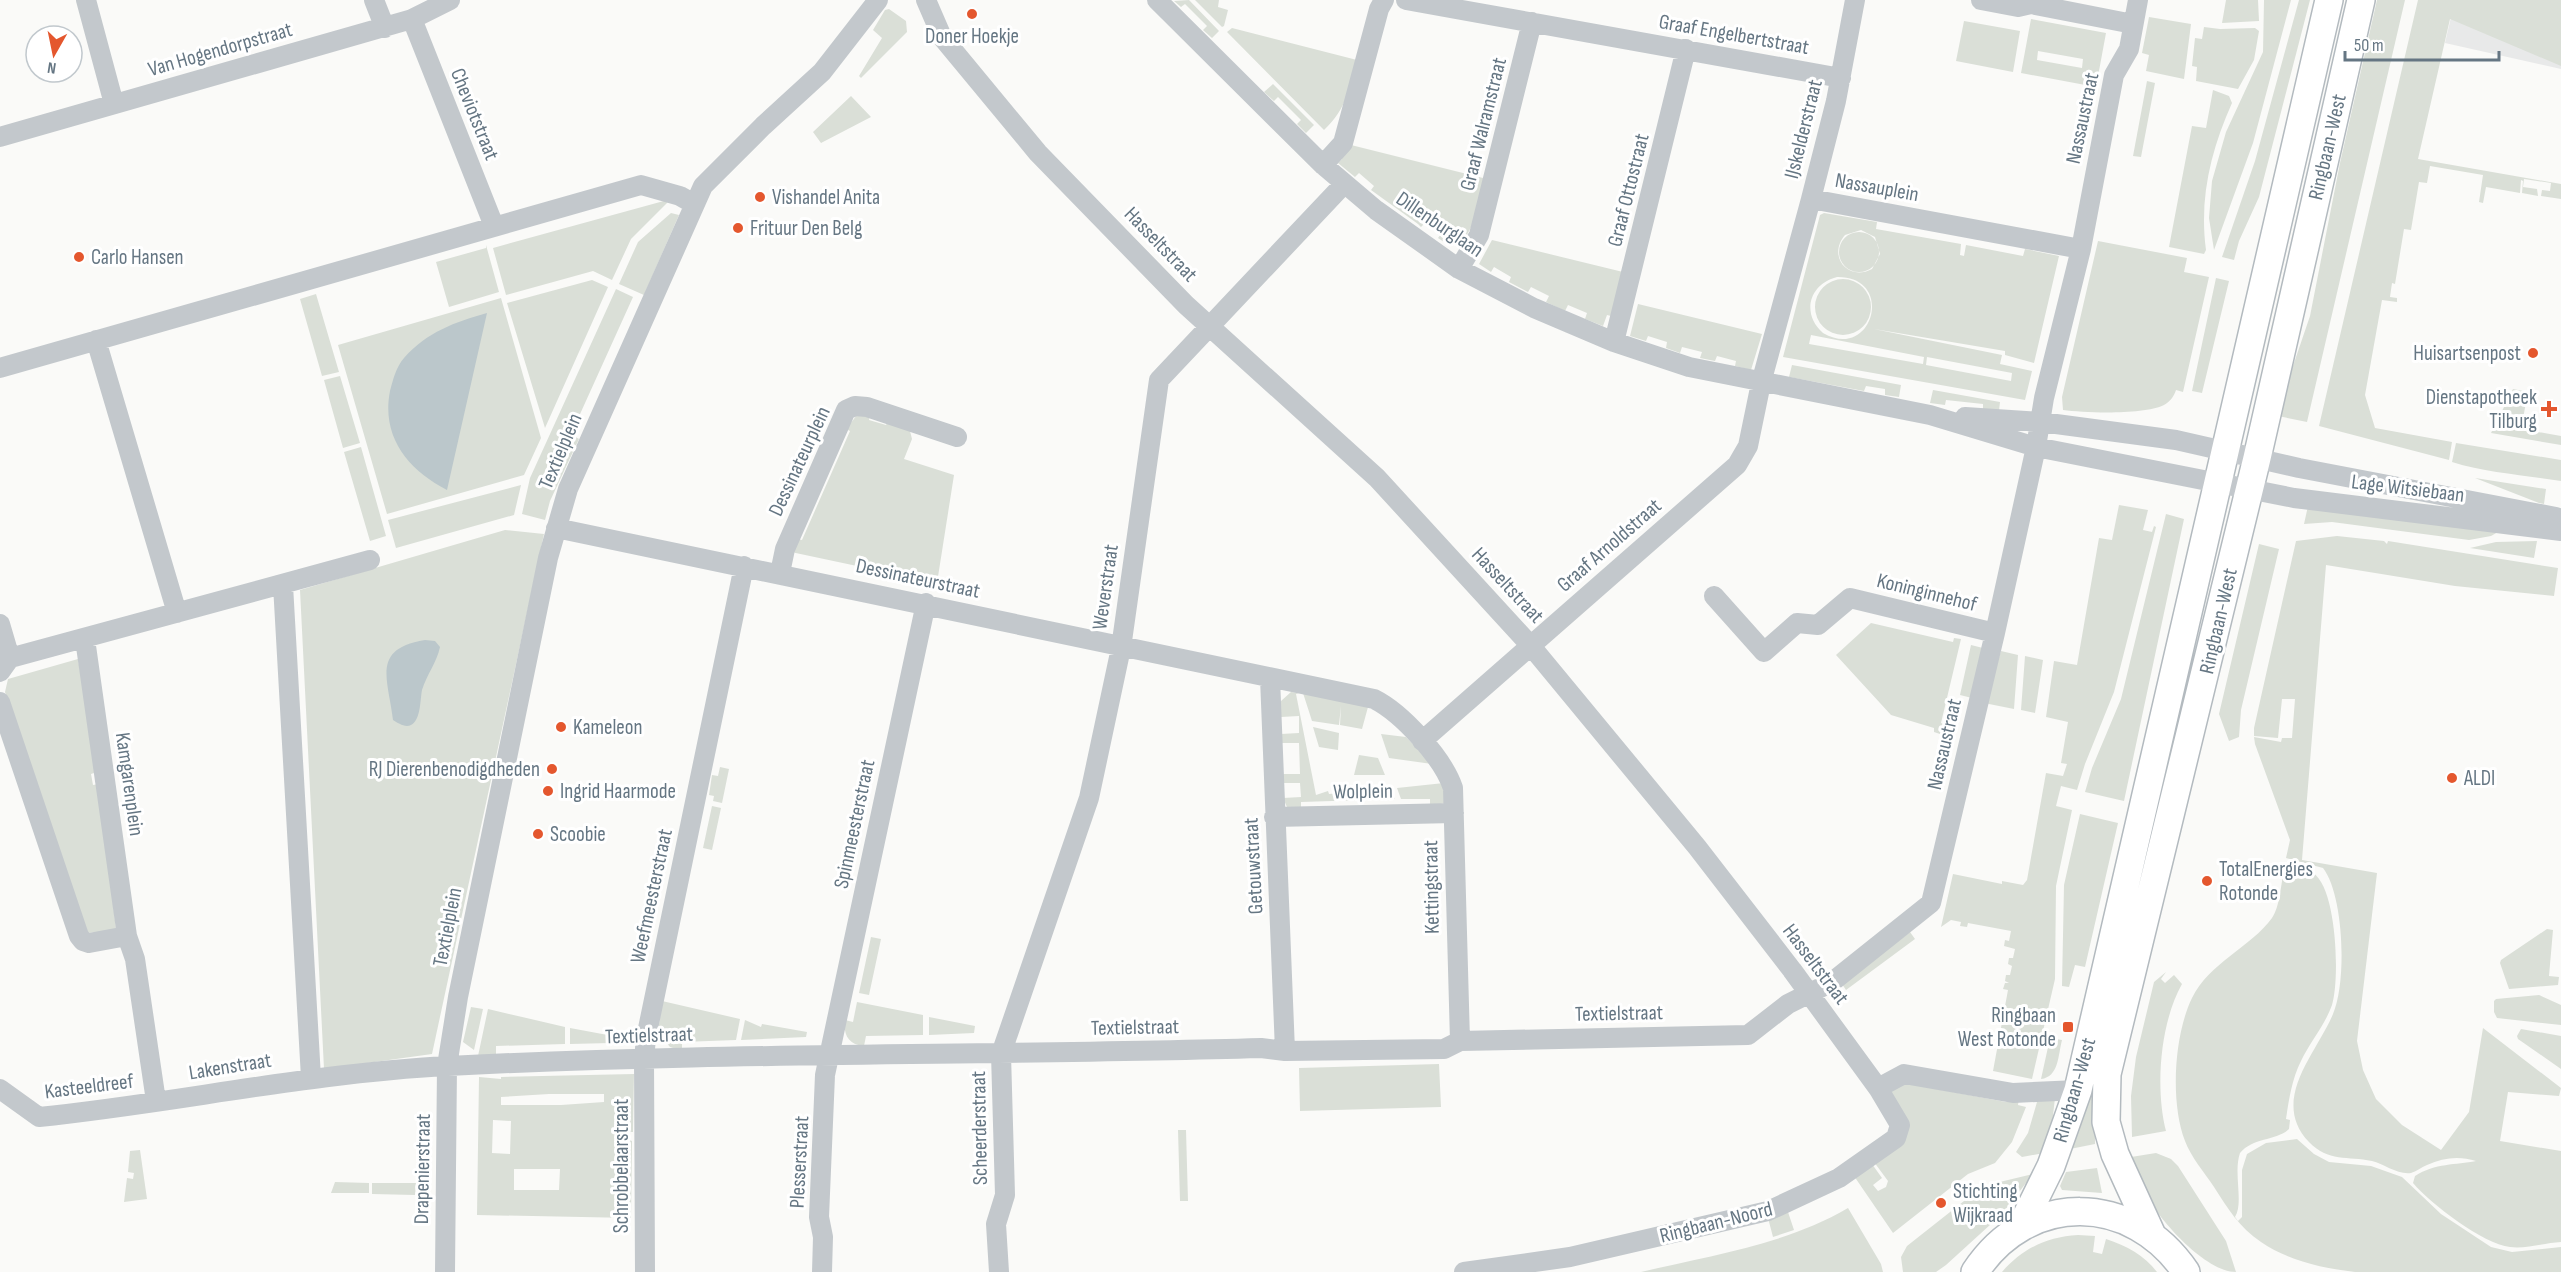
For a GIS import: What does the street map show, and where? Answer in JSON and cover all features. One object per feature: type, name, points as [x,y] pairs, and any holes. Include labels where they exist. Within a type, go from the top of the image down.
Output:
[{"type":"main road","name":"Ringbaan-West","points":[[2021,1227],[2051,1166],[2078,1090],[2216,481],[2329,0]]},
{"type":"main road","name":"Ringbaan-West","points":[[2152,1235],[2118,1164],[2106,1122],[2107,1074],[2250,488],[2361,0]]},
{"type":"main road","points":[[1975,1269],[1994,1247],[2021,1227],[2061,1213],[2093,1212],[2124,1220],[2152,1235],[2173,1254],[2187,1271]]},
{"type":"street","points":[[86,0],[114,104]]},
{"type":"street","points":[[374,0],[385,28]]},
{"type":"street","name":"Van Hogendorpstraat","points":[[0,137],[385,28],[412,19],[450,0]]},
{"type":"street","name":"Textielplein","points":[[447,1066],[458,997],[556,528],[567,489],[703,186],[763,126],[822,72],[878,0]]},
{"type":"street","name":"Hasseltstraat","points":[[926,0],[942,37],[1038,153],[1186,305],[1210,324],[1377,478],[1531,646],[1697,848],[1878,1088]]},
{"type":"street","name":"Dillenburglaan","points":[[1157,0],[1344,184],[1459,268],[1534,308],[1614,342],[1689,367],[1761,383]]},
{"type":"street","points":[[1323,165],[1343,143],[1379,9],[1384,0]]},
{"type":"street","name":"Graaf Engelbertstraat","points":[[1406,0],[1841,78]]},
{"type":"street","name":"IJskelderstraat","points":[[1810,199],[1841,78],[1855,0]]},
{"type":"street","points":[[1981,0],[2018,7],[2031,4],[2133,24]]},
{"type":"street","name":"Nassaustraat","points":[[2081,249],[2114,75],[2129,49],[2138,0]]},
{"type":"street","name":"Cheviotstraat","points":[[412,19],[494,226]]},
{"type":"street","name":"Graaf Walramstraat","points":[[1459,268],[1479,235],[1532,22]]},
{"type":"street","name":"Graaf Ottostraat","points":[[1614,342],[1686,49]]},
{"type":"street","name":"Weverstraat","points":[[1001,1054],[1089,798],[1121,648],[1159,380],[1344,184]]},
{"type":"street","points":[[0,368],[641,186],[680,196],[694,204]]},
{"type":"street","name":"Nassauplein","points":[[1761,383],[1810,199],[2081,249]]},
{"type":"street","points":[[2036,447],[2044,398],[2081,249]]},
{"type":"street","points":[[96,340],[177,614]]},
{"type":"street","points":[[1761,383],[1930,415],[2036,447],[2216,481]]},
{"type":"street","name":"Graaf Arnoldstraat","points":[[1422,741],[1737,465],[1748,446],[1761,383]]},
{"type":"street","name":"Dessinateurplein","points":[[780,573],[785,549],[846,410],[855,406],[867,407],[957,437]]},
{"type":"street","points":[[1930,415],[2041,422],[2176,440],[2223,451]]},
{"type":"street","name":"Nassaustraat","points":[[1809,994],[1832,982],[1931,903],[2036,447]]},
{"type":"street","name":"Lage Witsiebaan","points":[[2223,451],[2556,517],[2561,520]]},
{"type":"street","name":"Lage Witsiebaan","points":[[2216,481],[2294,498],[2561,531]]},
{"type":"street","name":"Dessinateurstraat","points":[[556,528],[926,603],[1121,648],[1270,678]]},
{"type":"street","points":[[0,624],[5,665],[85,639],[370,561]]},
{"type":"street","name":"Weefmeesterstraat","points":[[644,1059],[656,989],[744,566]]},
{"type":"street","points":[[283,585],[311,1078],[447,1066]]},
{"type":"street","name":"Koninginnehof","points":[[1714,596],[1764,652],[1797,623],[1818,625],[1850,598],[1995,633]]},
{"type":"street","name":"Spinmeesterstraat","points":[[830,1055],[926,603]]},
{"type":"street","name":"Kamgarenplein","points":[[85,639],[127,936],[135,959],[156,1101]]},
{"type":"street","points":[[1270,678],[1374,699],[1389,707],[1422,741]]},
{"type":"street","name":"Getouwstraat","points":[[1270,678],[1285,1052]]},
{"type":"street","points":[[0,702],[79,936],[82,941],[89,943],[127,936]]},
{"type":"street","name":"Kettingstraat","points":[[1422,741],[1446,768],[1453,788],[1460,1041]]},
{"type":"street","name":"Wolplein","points":[[1274,817],[1454,813]]},
{"type":"street","name":"Textielstraat","points":[[447,1066],[830,1055],[1261,1048],[1285,1052],[1444,1049],[1460,1041],[1748,1035],[1788,1004],[1809,994]]},
{"type":"street","name":"Scheerderstraat","points":[[999,1272],[996,1224],[1005,1195],[1001,1054]]},
{"type":"street","name":"Plesserstraat","points":[[822,1272],[823,1237],[819,1217],[821,1151],[825,1133],[825,1075],[830,1055]]},
{"type":"street","name":"Schrobbelaarstraat","points":[[644,1059],[645,1272]]},
{"type":"street","name":"Drapenierstraat","points":[[445,1272],[447,1066]]},
{"type":"street","points":[[1878,1088],[1904,1074],[2013,1093],[2078,1090]]},
{"type":"street","name":"Lakenstraat","points":[[156,1101],[311,1078]]},
{"type":"street","name":"Ringbaan-Noord","points":[[1464,1272],[1582,1254],[1768,1211],[1809,1194],[1839,1178],[1896,1138],[1900,1125],[1878,1088]]},
{"type":"street","name":"Kasteeldreef","points":[[0,1089],[39,1117],[156,1101]]},
{"type":"shaded area","points":[[1189,0],[1219,31],[1212,38],[1203,30],[1207,26],[1185,4],[1181,7],[1174,1]]},
{"type":"shaded area","points":[[1195,0],[1219,0],[1218,7],[1228,10],[1224,26],[1222,27]]},
{"type":"shaded area","points":[[2226,0],[2258,0],[2259,21],[2222,23]]},
{"type":"shaded area","points":[[2264,0],[2291,0],[2253,143],[2214,250],[2209,218],[2212,181],[2226,132],[2263,52]]},
{"type":"shaded area","points":[[2299,0],[2310,0],[2259,197],[2239,241],[2234,260],[2222,257],[2255,161]]},
{"type":"shaded area","points":[[2377,0],[2405,0],[2307,422],[2278,416],[2279,407],[2310,316],[2340,163]]},
{"type":"shaded area","points":[[2418,0],[2561,0],[2561,66],[2450,19],[2418,159],[2561,184],[2561,199],[2541,196],[2542,190],[2550,191],[2551,183],[2524,179],[2523,187],[2537,189],[2538,196],[2522,193],[2523,181],[2521,180],[2520,193],[2486,187],[2483,203],[2479,202],[2483,175],[2430,166],[2427,183],[2419,182],[2411,230],[2404,229],[2395,284],[2392,283],[2390,297],[2397,298],[2397,302],[2382,300],[2365,395],[2375,428],[2452,442],[2449,460],[2319,426]]},
{"type":"shaded area","points":[[2455,0],[2561,0],[2561,69],[2445,43]]},
{"type":"shaded area","points":[[889,9],[906,21],[907,32],[861,78],[859,76],[882,38],[873,30],[885,10]]},
{"type":"shaded area","points":[[2149,17],[2191,24],[2184,79],[2146,71],[2149,55],[2142,53]]},
{"type":"shaded area","points":[[2031,19],[2106,33],[2096,87],[2021,73]],"holes":[[[2038,51],[2083,59],[2082,68],[2037,60]]]},
{"type":"shaded area","points":[[1964,21],[2020,31],[2013,72],[1956,61]]},
{"type":"shaded area","points":[[2204,27],[2255,28],[2259,31],[2254,60],[2238,89],[2196,81],[2197,67],[2192,66],[2195,38],[2202,39]]},
{"type":"shaded area","points":[[1232,28],[1357,60],[1342,106],[1324,130],[1227,32]]},
{"type":"shaded area","points":[[2147,81],[2155,83],[2141,157],[2133,156]]},
{"type":"shaded area","points":[[1273,84],[1314,125],[1306,133],[1297,124],[1301,120],[1278,97],[1274,101],[1264,92]]},
{"type":"shaded area","points":[[2213,90],[2229,96],[2232,103],[2218,138],[2208,175],[2204,212],[2206,250],[2204,254],[2169,247],[2192,126],[2206,128]]},
{"type":"shaded area","points":[[851,96],[871,117],[821,143],[813,132]]},
{"type":"shaded area","points":[[1351,145],[1487,179],[1475,220],[1463,242],[1458,239],[1450,246],[1438,238],[1441,234],[1425,223],[1421,227],[1371,190],[1374,186],[1359,173],[1355,177],[1338,163],[1342,159],[1338,155]]},
{"type":"shaded area","points":[[671,199],[631,239],[612,280],[593,271],[506,295],[493,248]]},
{"type":"shaded area","points":[[671,213],[679,215],[644,295],[619,284],[638,242]]},
{"type":"shaded area","points":[[1824,213],[1877,222],[1876,229],[1961,244],[1960,255],[1964,256],[1966,245],[2023,256],[2025,249],[2059,256],[2034,363],[2005,355],[2005,351],[1874,329],[2002,355],[2000,364],[2032,371],[2025,400],[1783,357],[1820,215]],"holes":[[[1861,230],[1875,237],[1880,254],[1872,269],[1855,272],[1843,265],[1838,251],[1845,235]],[[1837,277],[1855,280],[1867,289],[1872,302],[1871,316],[1865,328],[1855,336],[1840,339],[1823,333],[1816,325],[1810,309],[1811,300],[1814,293],[1827,281]],[[1811,335],[1924,357],[1923,364],[1809,344]],[[1927,357],[2012,373],[2011,381],[1926,365]]]},
{"type":"shaded area","points":[[1859,232],[1873,238],[1879,252],[1873,266],[1859,272],[1845,266],[1839,252],[1845,238]]},
{"type":"shaded area","points":[[1492,240],[1623,272],[1611,316],[1607,315],[1603,326],[1585,319],[1587,313],[1568,305],[1565,311],[1546,302],[1549,296],[1531,287],[1528,292],[1509,282],[1511,277],[1494,267],[1491,272],[1479,264]]},
{"type":"shaded area","points":[[2098,241],[2187,258],[2184,272],[2209,277],[2183,392],[2176,390],[2169,402],[2164,405],[2129,412],[2063,410],[2062,397]]},
{"type":"shaded area","points":[[486,245],[499,292],[449,307],[436,262],[486,248]]},
{"type":"shaded area","points":[[2216,278],[2229,281],[2202,393],[2192,391]]},
{"type":"shaded area","points":[[1843,279],[1854,281],[1863,287],[1869,296],[1871,307],[1869,318],[1863,327],[1854,333],[1843,335],[1832,333],[1823,327],[1817,318],[1815,307],[1817,296],[1823,287],[1832,281]]},
{"type":"shaded area","points":[[592,280],[608,287],[545,428],[507,303]]},
{"type":"shaded area","points":[[616,289],[633,297],[571,434],[579,439],[550,501],[545,520],[522,514],[530,478]]},
{"type":"shaded area","points":[[316,294],[339,372],[322,376],[300,299]]},
{"type":"shaded area","points":[[501,298],[541,438],[524,475],[387,514],[338,345]]},
{"type":"shaded area","points":[[1638,304],[1762,334],[1751,370],[1735,366],[1736,361],[1717,356],[1715,361],[1700,358],[1702,352],[1682,347],[1680,353],[1666,348],[1667,342],[1648,336],[1646,341],[1630,336]]},
{"type":"shaded area","points":[[487,313],[447,490],[420,473],[400,450],[390,423],[388,408],[390,391],[401,362],[422,341],[453,324]]},
{"type":"shaded area","points":[[1792,365],[1901,385],[1899,397],[1885,395],[1885,389],[1866,386],[1864,391],[1789,377]]},
{"type":"shaded area","points":[[340,376],[360,443],[343,448],[324,380]]},
{"type":"shaded area","points":[[2513,389],[2528,392],[2521,429],[2561,436],[2561,445],[2491,433]]},
{"type":"shaded area","points":[[1933,390],[2000,402],[1999,411],[1983,409],[1983,404],[1946,400],[1945,405],[1930,403]]},
{"type":"shaded area","points":[[857,415],[870,415],[869,420],[886,425],[888,421],[910,431],[912,439],[904,459],[954,475],[937,583],[791,552],[797,539],[802,540],[850,431],[846,429]]},
{"type":"shaded area","points":[[2456,443],[2561,460],[2561,481],[2492,471],[2452,462]]},
{"type":"shaded area","points":[[361,447],[386,536],[370,541],[344,452]]},
{"type":"shaded area","points":[[2475,478],[2546,489],[2544,504],[2539,503]]},
{"type":"shaded area","points":[[521,485],[514,515],[396,548],[388,520]]},
{"type":"shaded area","points":[[2119,505],[2148,510],[2143,530],[2152,532],[2154,526],[2156,527],[2114,692],[2077,790],[2061,786],[2056,806],[2072,810],[2056,886],[2055,979],[2032,1079],[1993,1071],[2008,990],[2003,989],[2005,983],[2009,983],[2005,981],[2006,975],[2010,975],[2012,966],[2008,964],[2009,958],[2013,958],[2015,949],[2004,946],[2005,940],[2009,941],[2011,931],[1968,923],[1967,927],[1960,926],[1961,922],[1951,920],[1941,927],[1953,874],[2002,884],[2002,881],[2023,885],[2027,880],[2046,773],[2063,776],[2067,764],[2061,763],[2068,722],[2046,717],[2054,661],[2077,665],[2099,538],[2112,540]]},
{"type":"shaded area","points":[[2308,506],[2498,532],[2491,536],[2469,540],[2332,522],[2304,524]]},
{"type":"shaded area","points":[[2166,514],[2184,519],[2124,801],[2085,792],[2092,768],[2121,699]]},
{"type":"shaded area","points":[[505,530],[544,534],[432,1054],[324,1069],[300,590]]},
{"type":"shaded area","points":[[2337,536],[2384,541],[2387,544],[2388,541],[2558,568],[2554,596],[2455,586],[2326,565],[2302,860],[2377,873],[2357,1041],[2363,1070],[2376,1099],[2402,1125],[2441,1150],[2469,1112],[2483,1028],[2561,1088],[2559,1096],[2508,1092],[2500,1141],[2561,1151],[2561,1242],[2510,1247],[2486,1239],[2458,1222],[2413,1183],[2415,1176],[2430,1169],[2476,1161],[2464,1158],[2446,1159],[2406,1173],[2372,1161],[2323,1153],[2309,1142],[2298,1126],[2294,1110],[2295,1093],[2300,1077],[2333,1014],[2337,1000],[2342,961],[2339,918],[2330,881],[2323,868],[2286,858],[2290,840],[2255,744],[2254,737],[2281,742],[2282,738],[2292,738],[2295,699],[2282,699],[2278,738],[2254,736],[2254,728],[2296,541]]},
{"type":"shaded area","points":[[2537,541],[2534,558],[2470,548],[2496,542]]},
{"type":"shaded area","points":[[2259,544],[2279,549],[2241,710],[2239,737],[2229,741],[2219,714]]},
{"type":"shaded area","points":[[1871,623],[1953,642],[1954,638],[1961,639],[1941,723],[1946,725],[1943,735],[1934,732],[1934,728],[1891,715],[1836,655]]},
{"type":"shaded area","points":[[425,640],[435,641],[440,647],[422,690],[417,719],[411,725],[404,726],[393,720],[387,668],[390,658],[397,650],[408,644]]},
{"type":"shaded area","points":[[1971,645],[1983,648],[1972,698],[1960,695]]},
{"type":"shaded area","points":[[2001,651],[2018,655],[2014,709],[1984,703]]},
{"type":"shaded area","points":[[2025,656],[2043,660],[2035,713],[2021,710]]},
{"type":"shaded area","points":[[78,659],[97,772],[91,774],[93,785],[99,784],[116,929],[113,931],[87,933],[5,692],[8,679]]},
{"type":"shaded area","points":[[1291,692],[1299,693],[1296,694],[1316,795],[1328,791],[1329,794],[1391,788],[1395,799],[1301,802],[1301,810],[1287,807],[1283,798],[1301,797],[1300,783],[1282,783],[1282,774],[1300,774],[1299,743],[1281,743],[1281,734],[1299,733],[1299,716],[1281,717],[1281,701]]},
{"type":"shaded area","points":[[1303,693],[1368,707],[1362,729],[1340,725],[1341,706],[1339,725],[1312,721]]},
{"type":"shaded area","points":[[1313,727],[1339,733],[1338,750],[1319,747]]},
{"type":"shaded area","points":[[1381,734],[1406,737],[1432,764],[1389,758]]},
{"type":"shaded area","points":[[1359,755],[1378,758],[1385,775],[1354,775]]},
{"type":"shaded area","points":[[720,767],[729,769],[722,803],[713,801],[714,796],[709,795],[712,775],[718,776]]},
{"type":"shaded area","points":[[1444,783],[1444,803],[1430,807],[1430,799],[1401,799],[1397,788]]},
{"type":"shaded area","points":[[712,806],[721,808],[712,850],[703,848]]},
{"type":"shaded area","points":[[2080,814],[2118,823],[2085,967],[2075,965],[2069,987],[2062,986],[2064,885]]},
{"type":"shaded area","points":[[2284,870],[2313,873],[2321,882],[2327,896],[2332,915],[2336,956],[2334,992],[2329,1012],[2295,1075],[2286,1119],[2290,1120],[2289,1129],[2278,1136],[2251,1144],[2240,1153],[2238,1161],[2239,1204],[2235,1217],[2238,1221],[2242,1217],[2242,1170],[2247,1154],[2266,1143],[2297,1139],[2314,1154],[2329,1162],[2371,1166],[2402,1177],[2441,1214],[2491,1247],[2512,1252],[2561,1247],[2561,1272],[2355,1272],[2330,1268],[2306,1263],[2272,1249],[2240,1224],[2224,1203],[2191,1153],[2180,1125],[2176,1069],[2181,1030],[2192,998],[2199,986],[2272,918],[2279,901]]},
{"type":"shaded area","points":[[2547,929],[2553,930],[2549,976],[2559,977],[2558,985],[2509,989],[2501,960]]},
{"type":"shaded area","points":[[1910,932],[1915,939],[1846,990],[1842,984]]},
{"type":"shaded area","points":[[871,937],[881,939],[869,995],[859,993]]},
{"type":"shaded area","points":[[2166,972],[2161,979],[2165,983],[2174,975],[2182,984],[2164,1036],[2160,1076],[2166,1131],[2132,1137],[2131,1096],[2136,1057],[2154,982]]},
{"type":"shaded area","points":[[2539,995],[2561,1005],[2561,1025],[2497,1018],[2494,1012],[2496,999]]},
{"type":"shaded area","points":[[662,1001],[740,1019],[736,1040],[682,1042],[682,1051],[670,1047],[658,1032]]},
{"type":"shaded area","points":[[857,1002],[923,1015],[923,1035],[866,1036],[864,1046],[850,1041],[846,1034],[845,1020],[853,1022]]},
{"type":"shaded area","points":[[471,1007],[483,1009],[474,1050],[463,1042]]},
{"type":"shaded area","points":[[488,1009],[565,1027],[565,1044],[496,1046],[496,1055],[478,1056]]},
{"type":"shaded area","points":[[929,1017],[975,1026],[974,1033],[929,1035]]},
{"type":"shaded area","points":[[745,1020],[761,1027],[762,1024],[807,1032],[806,1037],[741,1040]]},
{"type":"shaded area","points":[[570,1028],[613,1036],[611,1043],[570,1044]]},
{"type":"shaded area","points":[[2521,1029],[2561,1036],[2561,1069],[2518,1039],[2517,1036]]},
{"type":"shaded area","points":[[2050,1038],[2062,1040],[2054,1070],[2041,1079]]},
{"type":"shaded area","points":[[1439,1064],[1441,1107],[1300,1111],[1299,1068]]},
{"type":"shaded area","points":[[634,1074],[633,1132],[628,1132],[629,1140],[632,1141],[631,1218],[477,1215],[479,1077],[501,1079],[501,1077]],"holes":[[[604,1094],[604,1102],[501,1105],[501,1097]],[[493,1120],[511,1121],[510,1154],[492,1153]],[[514,1169],[560,1169],[559,1190],[514,1190]]]},
{"type":"shaded area","points":[[1906,1080],[1915,1085],[2006,1102],[2019,1098],[2018,1105],[2026,1107],[2012,1142],[1995,1163],[1968,1174],[1893,1233],[1854,1176],[1872,1164],[1882,1178],[1873,1185],[1878,1191],[1886,1187],[1888,1181],[1874,1162],[1906,1118],[1890,1091]]},
{"type":"shaded area","points":[[2095,1085],[2095,1144],[2070,1149],[2080,1109]]},
{"type":"shaded area","points":[[2055,1098],[2052,1124],[2044,1153],[2022,1157],[2016,1152],[2028,1133],[2037,1102]]},
{"type":"shaded area","points":[[1178,1130],[1186,1130],[1188,1201],[1180,1201]]},
{"type":"shaded area","points":[[140,1150],[147,1199],[124,1202],[127,1178],[133,1179],[134,1173],[128,1172],[130,1151]]},
{"type":"shaded area","points":[[2156,1153],[2171,1159],[2178,1166],[2226,1241],[2236,1272],[2224,1270],[2198,1255],[2173,1231],[2153,1206],[2142,1186],[2131,1157]]},
{"type":"shaded area","points":[[2097,1168],[2102,1193],[2062,1190],[2060,1186],[2066,1172]]},
{"type":"shaded area","points":[[2033,1174],[2002,1214],[1946,1265],[1936,1272],[1903,1272],[1901,1257],[1907,1246],[1983,1186]]},
{"type":"shaded area","points":[[335,1182],[369,1183],[369,1193],[331,1193]]},
{"type":"shaded area","points":[[372,1183],[416,1183],[415,1195],[372,1194]]},
{"type":"shaded area","points":[[1848,1208],[1881,1264],[1883,1272],[1641,1272],[1773,1240],[1824,1221]]},
{"type":"shaded area","points":[[1788,1212],[1794,1230],[1773,1237],[1768,1218]]},
{"type":"shaded area","points":[[2078,1235],[2095,1236],[2093,1252],[2102,1254],[2106,1239],[2121,1245],[2141,1256],[2157,1272],[2002,1272],[2018,1256],[2036,1245],[2056,1238]]},
{"type":"place","name":"Doner Hoekje","points":[[972,14]]},
{"type":"place","name":"Vishandel Anita","points":[[760,197]]},
{"type":"place","name":"Frituur Den Belg","points":[[738,228]]},
{"type":"place","name":"Carlo Hansen","points":[[79,257]]},
{"type":"place","name":"Huisartsenpost","points":[[2533,353]]},
{"type":"place","name":"Dienstapotheek Tilburg","points":[[2549,409]]},
{"type":"place","name":"Kameleon","points":[[561,727]]},
{"type":"place","name":"RJ Dierenbenodigdheden","points":[[552,769]]},
{"type":"place","name":"ALDI","points":[[2452,778]]},
{"type":"place","name":"Ingrid Haarmode","points":[[548,791]]},
{"type":"place","name":"Scoobie","points":[[538,834]]},
{"type":"place","name":"TotalEnergies Rotonde","points":[[2207,881]]},
{"type":"place","name":"Ringbaan West Rotonde","points":[[2068,1027]]},
{"type":"place","name":"Stichting Wijkraad","points":[[1941,1203]]}]
